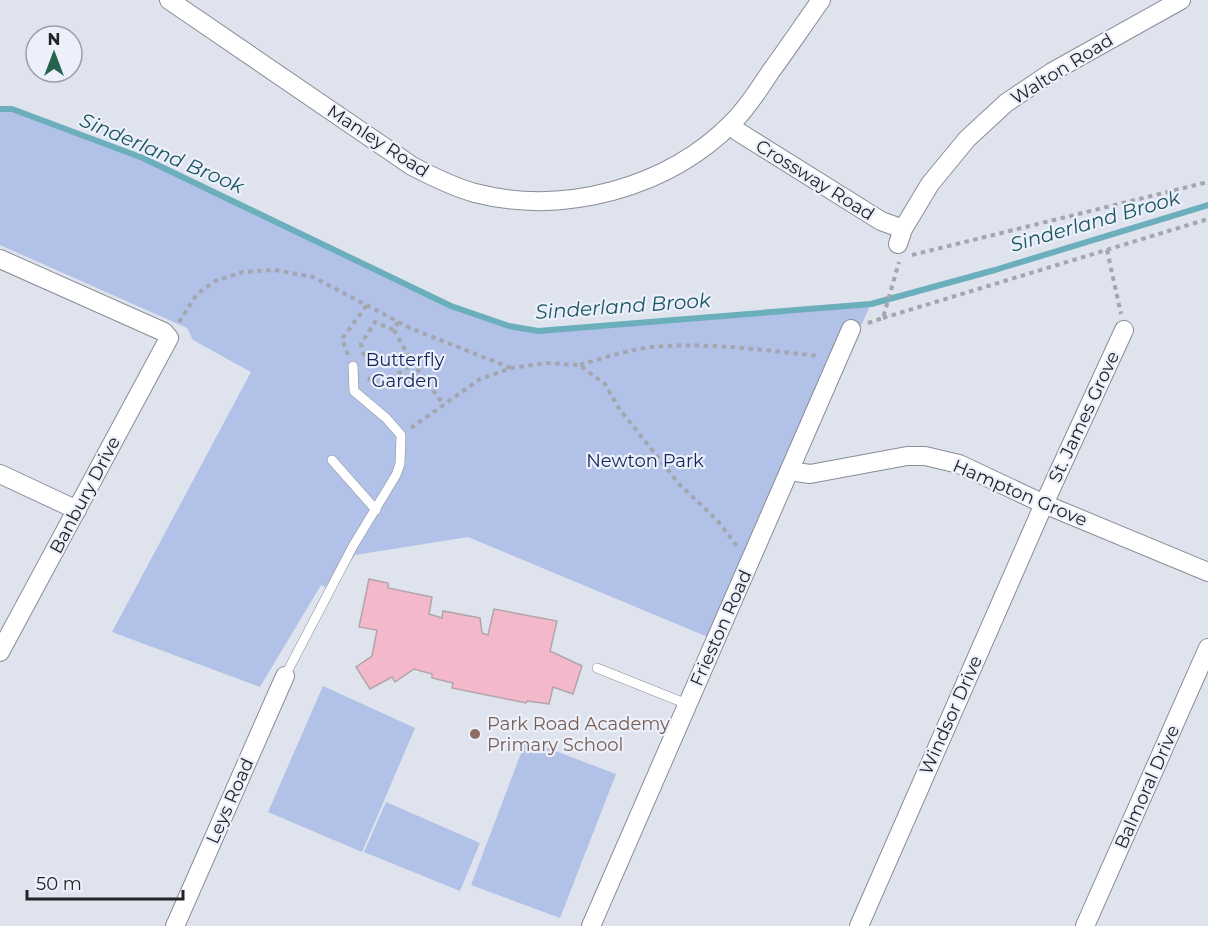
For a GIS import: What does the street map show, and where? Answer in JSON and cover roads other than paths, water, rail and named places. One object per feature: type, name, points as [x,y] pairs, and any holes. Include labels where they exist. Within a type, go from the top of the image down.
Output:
[{"type":"street","name":"Manley Road","points":[[169,0],[412,166],[443,183],[476,193],[514,200],[550,201],[612,192],[680,163],[709,142],[732,123],[749,104],[821,0]]},
{"type":"street","name":"Walton Road","points":[[900,244],[930,184],[968,140],[1006,103],[1052,72],[1180,0]]},
{"type":"street","name":"Crossway Road","points":[[732,123],[737,131],[881,221],[900,244]]},
{"type":"street","name":"Banbury Drive","points":[[0,259],[164,332],[169,338],[0,652]]},
{"type":"street","name":"Frieston Road","points":[[591,926],[851,329]]},
{"type":"street","name":"St. James Grove","points":[[1044,504],[1124,330]]},
{"type":"street","name":"Hampton Grove","points":[[789,471],[810,474],[907,456],[925,456],[959,464],[1044,504],[1208,572]]},
{"type":"street","points":[[0,474],[77,510]]},
{"type":"street","name":"Windsor Drive","points":[[859,926],[1044,504]]},
{"type":"street","name":"Balmoral Drive","points":[[1085,926],[1208,648]]},
{"type":"street","name":"Leys Road","points":[[175,926],[285,676]]},
{"type":"lane","points":[[285,676],[353,546],[376,510],[400,464],[401,435],[386,418],[354,391],[354,366]]},
{"type":"lane","points":[[332,460],[376,510]]},
{"type":"lane","points":[[597,668],[687,704]]},
{"type":"waterway","name":"Sinderland Brook","points":[[0,109],[12,109],[143,158],[451,306],[509,326],[538,331],[871,304],[995,270],[1208,205]]},
{"type":"place","name":"Park Road Academy Primary School","points":[[475,734]]},
{"type":"park label","name":"Butterfly Garden","points":[[405,370]]},
{"type":"park label","name":"Newton Park","points":[[645,461]]}]
